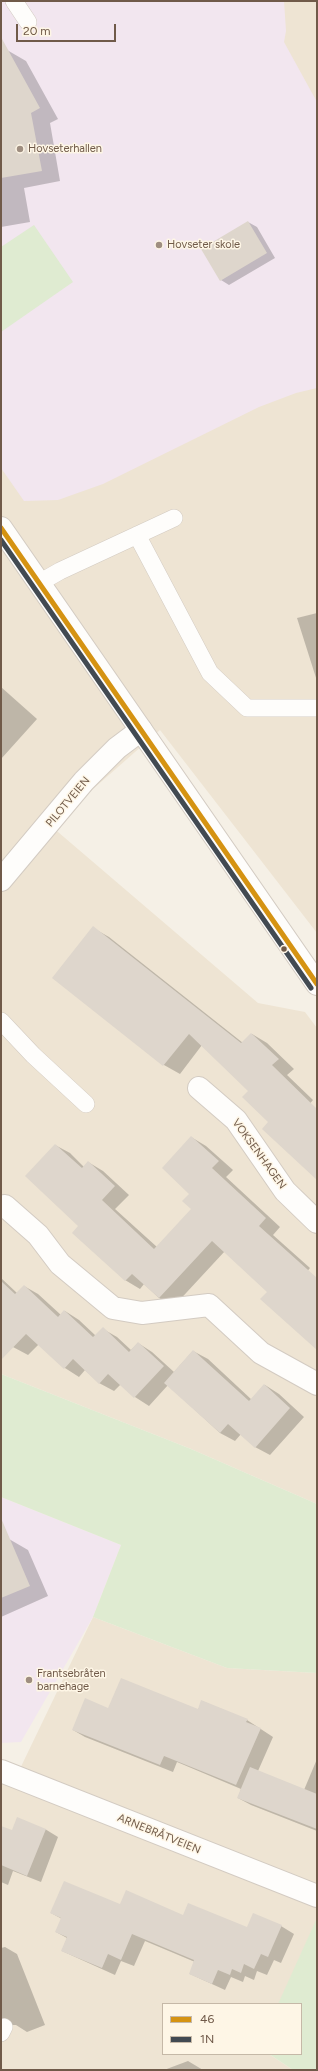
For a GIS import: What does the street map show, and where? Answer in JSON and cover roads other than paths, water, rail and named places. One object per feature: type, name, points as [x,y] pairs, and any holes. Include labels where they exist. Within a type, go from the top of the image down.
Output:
[{"type":"street","points":[[1,528],[317,984]]},
{"type":"street","name":"PILOTVEIEN","points":[[1,880],[84,781],[117,748],[141,730]]},
{"type":"street","name":"VOKSENHAGEN","points":[[200,1088],[236,1120],[285,1191],[317,1222]]},
{"type":"street","points":[[5,1206],[38,1235],[60,1264],[113,1308],[142,1313],[209,1305],[260,1353],[317,1384]]},
{"type":"street","name":"ARNEBRÅTVEIEN","points":[[1,1771],[317,1896]]},
{"type":"lane","points":[[14,1],[28,22]]},
{"type":"lane","points":[[40,583],[60,570],[174,518]]},
{"type":"lane","points":[[137,535],[210,673],[247,708],[317,708]]},
{"type":"lane","points":[[1,1021],[33,1055],[86,1104]]},
{"type":"place","name":"Hovseterhallen","points":[[20,149]]},
{"type":"place","name":"Hovseter skole","points":[[159,245]]},
{"type":"place","name":"Frantsebråten barnehage","points":[[29,1680]]}]
